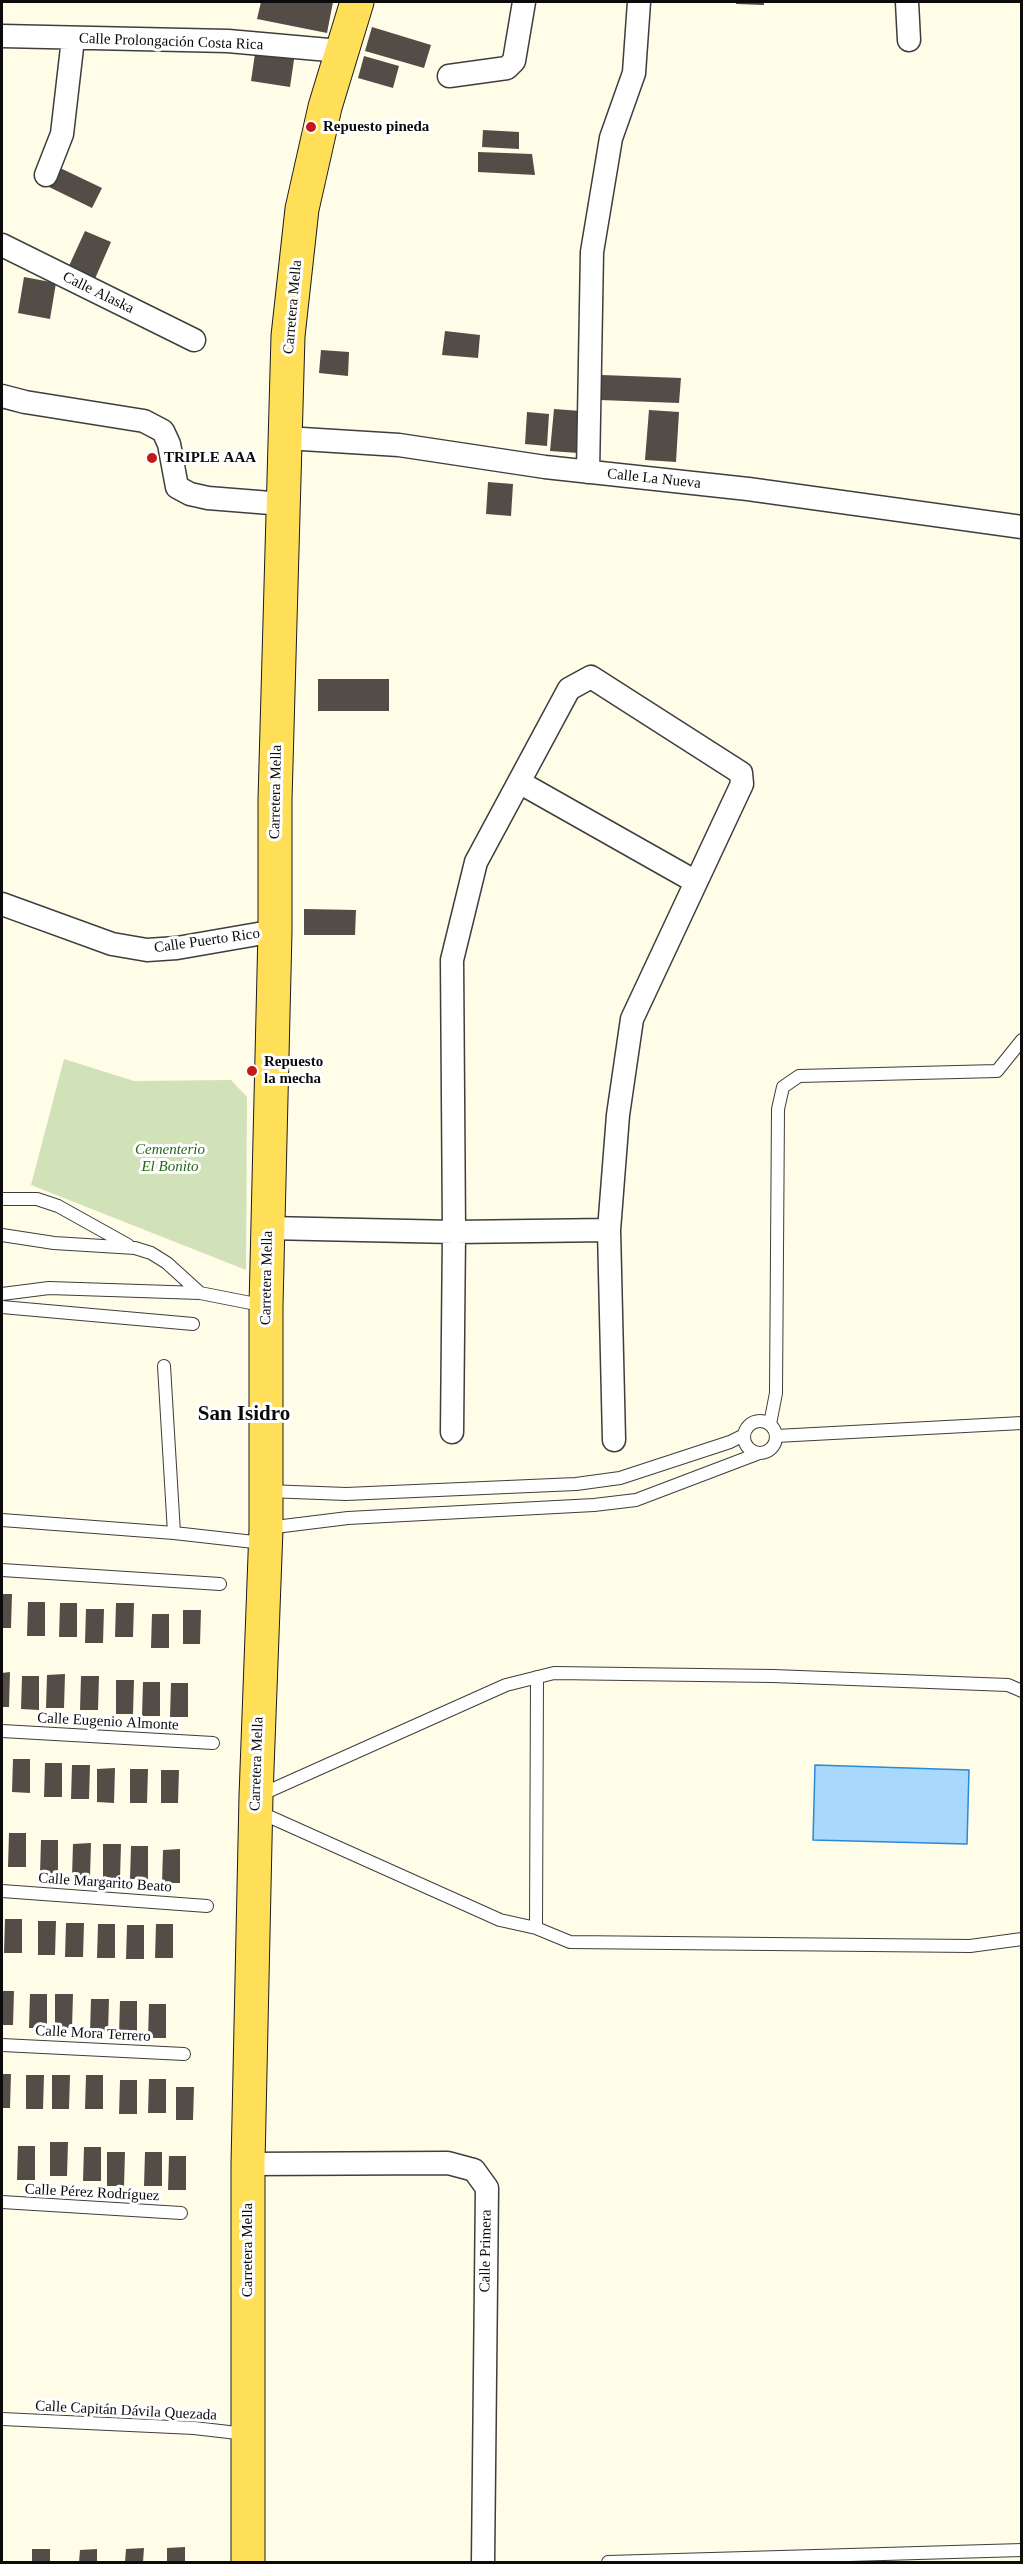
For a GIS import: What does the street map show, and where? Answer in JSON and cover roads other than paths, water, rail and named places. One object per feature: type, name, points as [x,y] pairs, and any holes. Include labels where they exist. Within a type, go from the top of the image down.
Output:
[{"type":"main road","name":"Carretera Mella","points":[[248,2562],[248,2164],[266,1491],[266,1306],[275,931],[275,800],[288,336],[302,209],[324,107],[357,2]]},
{"type":"street","points":[[449,76],[507,68],[514,62],[524,2]]},
{"type":"street","points":[[588,472],[592,252],[611,138],[634,73],[638,2]]},
{"type":"street","points":[[907,2],[909,40]]},
{"type":"street","name":"Calle Prolongación Costa Rica","points":[[2,36],[228,41],[340,51]]},
{"type":"street","points":[[46,175],[62,134],[74,39]]},
{"type":"street","name":"Calle Alaska","points":[[2,246],[194,340]]},
{"type":"street","points":[[2,396],[24,402],[144,421],[163,431],[169,444],[177,487],[208,498],[283,504]]},
{"type":"street","name":"Calle La Nueva","points":[[286,438],[399,445],[588,472],[748,489],[1022,526]]},
{"type":"street","points":[[452,1432],[454,1232],[452,960],[476,862],[569,689],[591,677],[741,773],[742,784],[632,1019],[618,1115],[609,1230],[614,1440]]},
{"type":"street","points":[[519,782],[696,882]]},
{"type":"street","name":"Calle Puerto Rico","points":[[2,904],[112,944],[147,950],[177,948],[275,931]]},
{"type":"street","points":[[268,1228],[454,1232],[609,1230]]},
{"type":"street","name":"Calle Primera","points":[[248,2164],[448,2163],[474,2170],[487,2188],[483,2562]]},
{"type":"lane","points":[[2,1520],[174,1533],[265,1536],[348,1518],[594,1505],[636,1500],[757,1454],[766,1453],[773,1448],[776,1393],[778,1108],[783,1087],[799,1076],[997,1071],[1022,1040]]},
{"type":"lane","points":[[2,1199],[37,1199],[58,1206],[135,1248],[151,1253],[167,1263],[200,1293]]},
{"type":"lane","points":[[2,1235],[54,1243],[135,1248]]},
{"type":"lane","points":[[2,1294],[49,1288],[200,1293],[266,1306]]},
{"type":"lane","points":[[2,1307],[193,1324]]},
{"type":"lane","points":[[164,1366],[174,1533]]},
{"type":"lane","points":[[266,1491],[346,1494],[576,1484],[620,1478],[730,1442],[744,1435],[754,1422],[773,1430],[1022,1423]]},
{"type":"lane","points":[[744,1435],[744,1443],[749,1450],[757,1454]]},
{"type":"lane","points":[[2,1570],[220,1584]]},
{"type":"lane","points":[[256,1804],[506,1685],[555,1673],[773,1676],[1008,1685],[1022,1691]]},
{"type":"lane","points":[[536,1928],[537,1677]]},
{"type":"lane","name":"Calle Eugenio Almonte","points":[[2,1731],[213,1743]]},
{"type":"lane","points":[[256,1804],[500,1920],[536,1928],[570,1942],[970,1946],[1022,1939]]},
{"type":"lane","name":"Calle Margarito Beato","points":[[2,1891],[207,1906]]},
{"type":"lane","name":"Calle Mora Terrero","points":[[2,2045],[184,2054]]},
{"type":"lane","name":"Calle Pérez Rodríguez","points":[[2,2202],[181,2213]]},
{"type":"lane","name":"Calle Capitán Dávila Quezada","points":[[2,2419],[194,2428],[248,2434]]},
{"type":"lane","points":[[608,2562],[1022,2550]]},
{"type":"water","points":[[815,1765],[969,1770],[967,1844],[813,1840]]},
{"type":"place","name":"Repuesto pineda","points":[[311,127]]},
{"type":"place","name":"TRIPLE AAA","points":[[152,458]]},
{"type":"place","name":"Repuesto la mecha","points":[[252,1071]]},
{"type":"district","name":"San Isidro","points":[[244,1415]]},
{"type":"park label","name":"Cementerio El Bonito","points":[[170,1158]]}]
